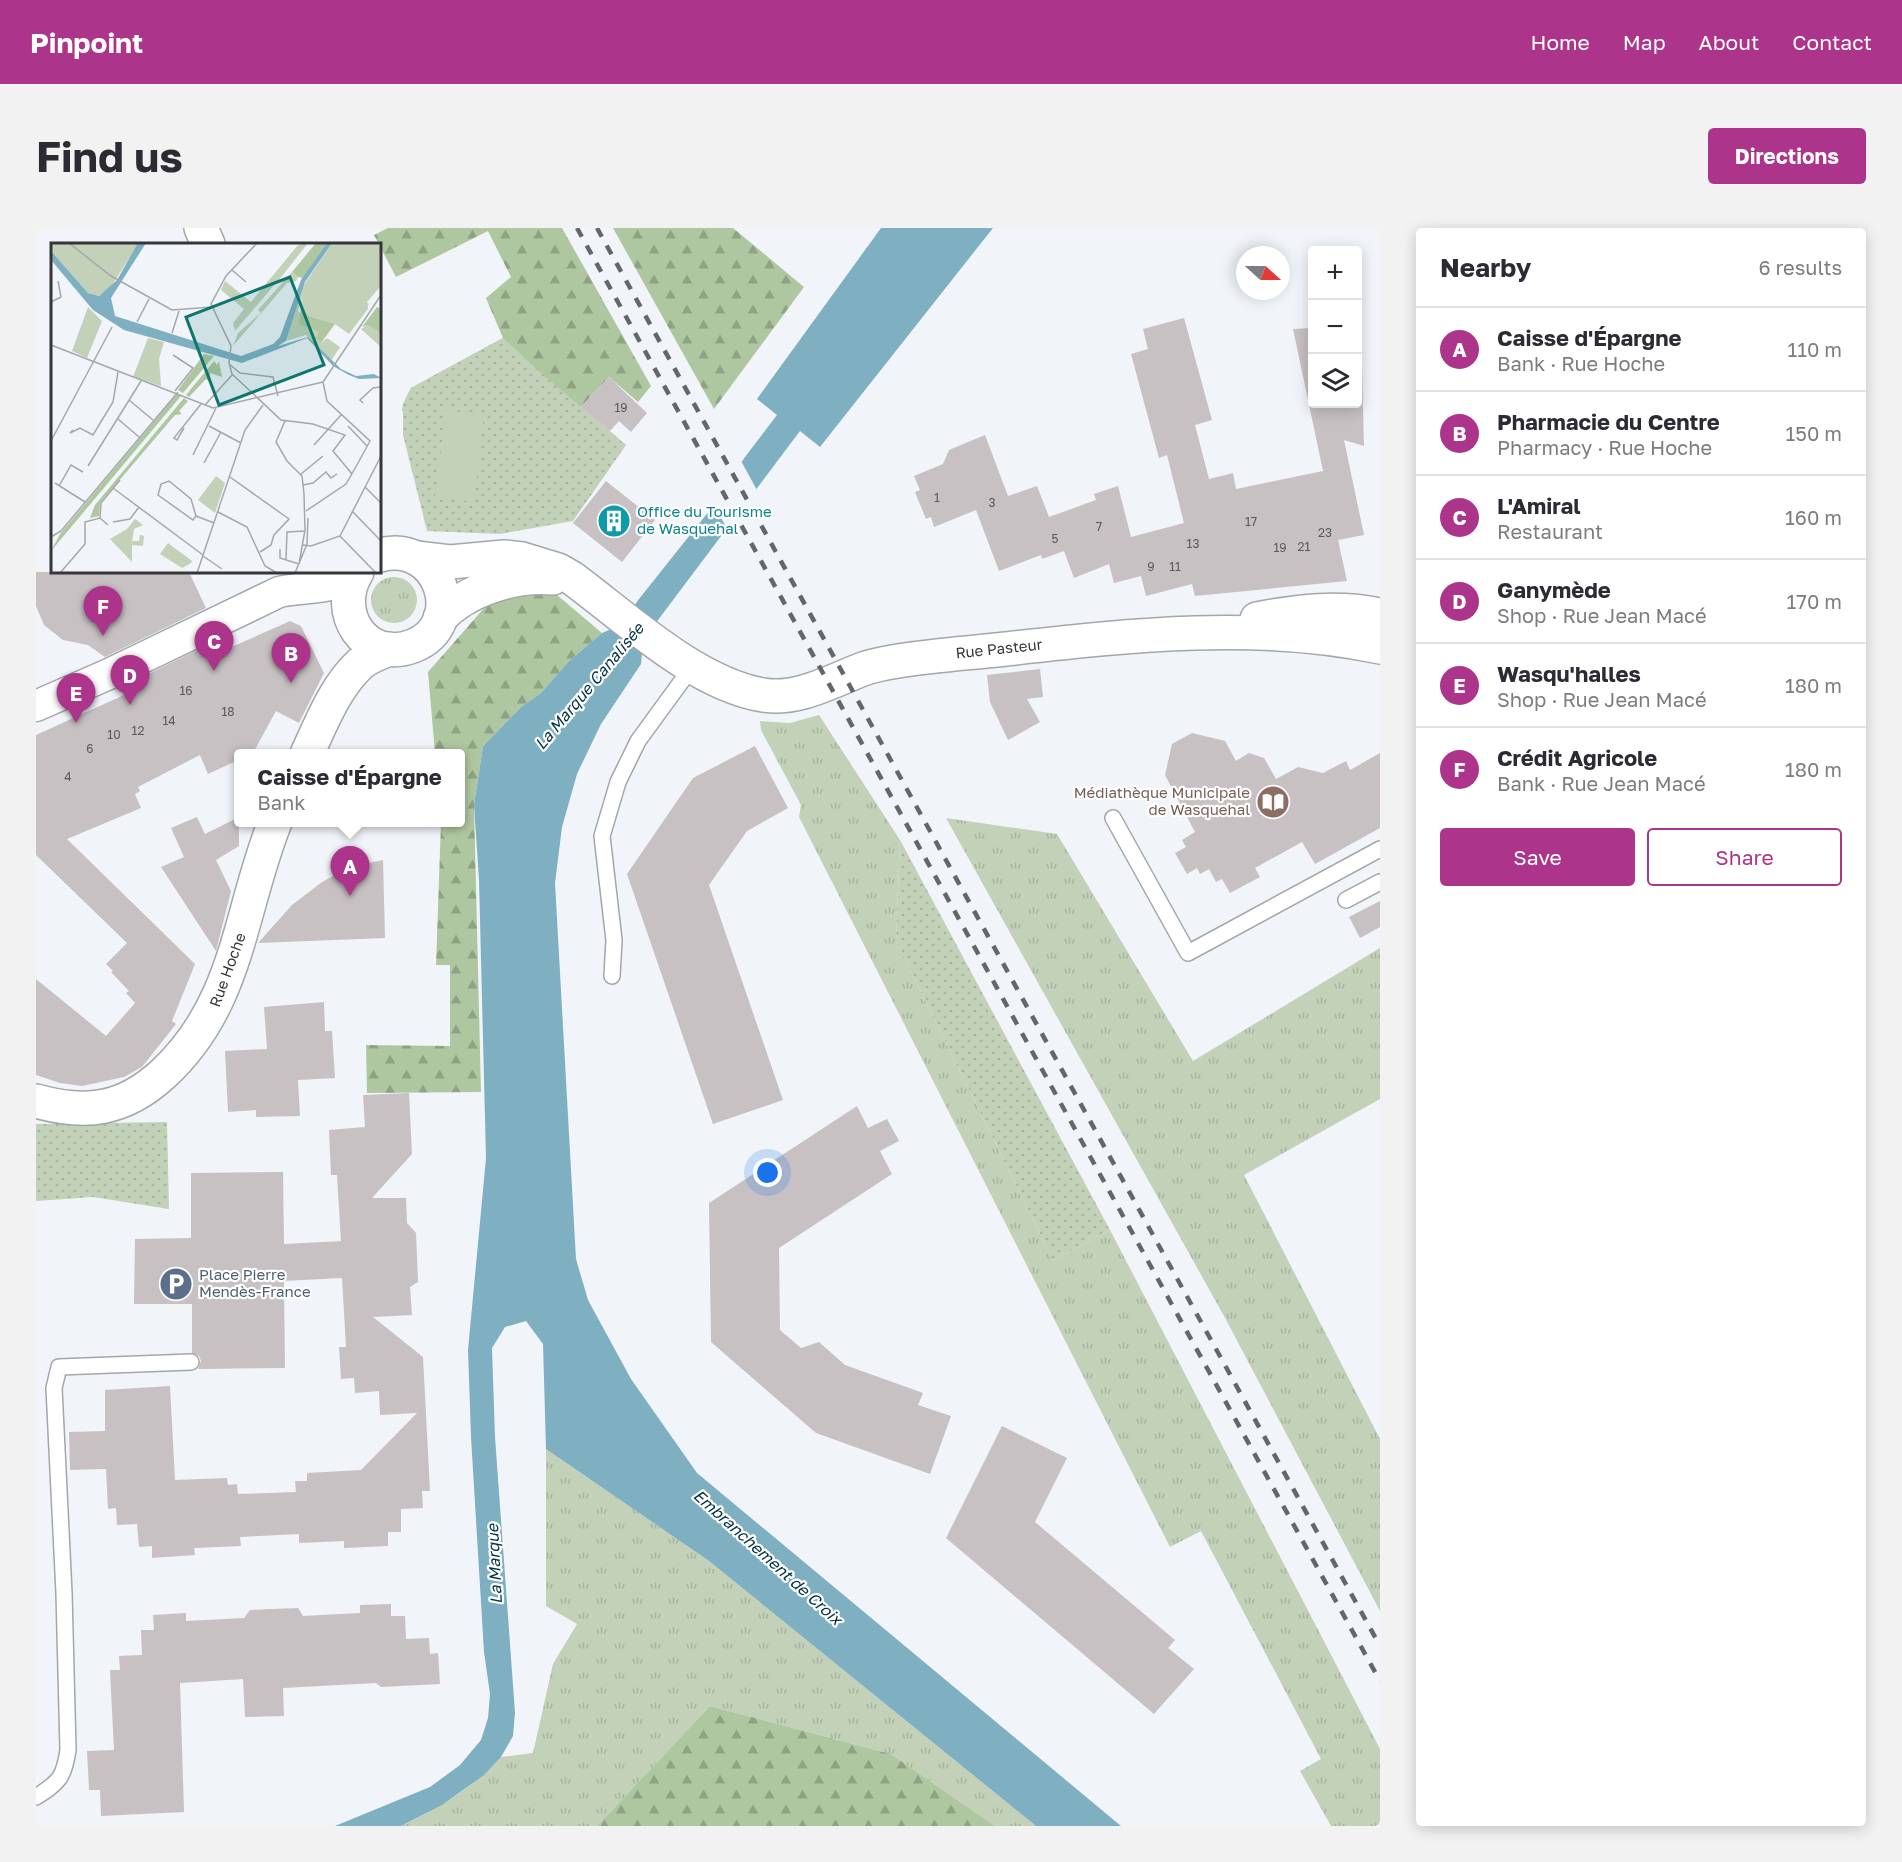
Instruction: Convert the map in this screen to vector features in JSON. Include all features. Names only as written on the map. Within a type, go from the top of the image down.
[{"type":"street","points":[[201,228],[208,243]]},
{"type":"street","points":[[381,555],[401,553],[416,558],[450,562],[504,557],[522,559],[558,570],[597,596]]},
{"type":"street","points":[[416,558],[429,567],[438,580],[443,595],[440,618]]},
{"type":"street","points":[[36,706],[109,674],[279,592],[331,586],[349,579],[356,573]]},
{"type":"street","points":[[357,573],[348,591],[348,607],[352,622],[367,640],[389,649]]},
{"type":"street","points":[[308,749],[340,690],[354,671],[375,654],[389,649],[405,648],[420,642],[432,632],[446,611],[468,597],[495,585],[537,576],[569,581],[597,596]]},
{"type":"street","name":"Rue Pasteur","points":[[597,596],[680,659],[739,688],[766,696],[789,696],[865,668],[900,661],[1058,643],[1190,632],[1286,633],[1332,638],[1380,647]]},
{"type":"street","name":"Rue Pasteur","points":[[1190,632],[1307,611],[1336,609],[1380,615]]},
{"type":"street","name":"Rue Hoche","points":[[36,1101],[54,1106],[107,1107],[137,1095],[158,1079],[188,1049],[204,1027],[226,982],[273,827]]},
{"type":"lane","points":[[612,976],[614,940],[602,836],[618,782],[680,659]]},
{"type":"lane","points":[[1113,818],[1188,953],[1380,849]]},
{"type":"lane","points":[[1346,900],[1380,882]]},
{"type":"lane","points":[[36,1797],[57,1783],[66,1767],[68,1750],[64,1593],[54,1388],[59,1367],[191,1362]]},
{"type":"green space","points":[[388,228],[562,228],[651,386],[638,402],[609,377],[581,407],[626,445],[402,411],[411,388],[503,338],[486,298],[511,277],[488,231],[396,277],[381,248],[381,243],[378,243],[374,235]]},
{"type":"green space","points":[[613,228],[733,228],[804,287],[714,409]]},
{"type":"green space","points":[[503,338],[626,445],[573,521],[500,534],[427,531],[403,435],[403,404],[411,388]]},
{"type":"green space","points":[[446,410],[484,415],[474,502],[435,497]]},
{"type":"green space","points":[[394,577],[410,584],[417,600],[410,616],[394,623],[378,616],[371,600],[378,584]]},
{"type":"green space","points":[[535,587],[557,595],[602,633],[568,662],[541,693],[521,707],[483,746],[474,805],[481,1092],[367,1093],[366,1045],[450,1046],[450,965],[436,965],[441,827],[465,827],[465,749],[435,749],[428,672],[492,599]]},
{"type":"green space","points":[[819,715],[900,840],[896,941],[1053,1260],[1110,1230],[1380,1749],[1380,1826],[1331,1826],[1300,1771],[1321,1759],[1201,1531],[1170,1547],[799,817],[801,805],[761,730],[760,721],[790,723]]},
{"type":"green space","points":[[946,818],[1057,834],[1193,1061],[1380,948],[1380,1099],[1244,1175],[1380,1439],[1380,1611],[1224,1316]]},
{"type":"green space","points":[[900,840],[1110,1230],[1053,1260],[896,941]]},
{"type":"green space","points":[[167,1122],[169,1209],[93,1197],[36,1201],[36,1124]]},
{"type":"green space","points":[[546,1449],[709,1561],[1036,1826],[995,1826],[891,1754],[710,1706],[597,1826],[401,1826],[454,1796],[501,1757],[533,1753],[553,1664],[577,1624],[546,1606]]},
{"type":"green space","points":[[710,1706],[891,1754],[995,1826],[597,1826]]},
{"type":"water","points":[[881,228],[993,228],[820,447],[800,431],[646,636],[643,641],[641,664],[601,724],[577,774],[562,827],[555,883],[576,1259],[588,1300],[631,1379],[697,1473],[1121,1826],[1036,1826],[709,1561],[546,1449],[543,1344],[526,1321],[505,1327],[492,1348],[495,1437],[515,1713],[513,1736],[501,1757],[484,1775],[442,1805],[401,1826],[335,1826],[430,1787],[460,1765],[481,1740],[488,1718],[490,1694],[484,1652],[468,1350],[486,1158],[479,880],[474,805],[483,746],[521,707],[541,693],[568,662],[602,633],[621,625],[713,506],[745,457],[777,415],[757,399]]},
{"type":"pier","points":[[740,459],[758,492],[729,532],[712,502]]},
{"type":"building","points":[[1184,318],[1212,420],[1195,425],[1209,479],[1233,473],[1236,489],[1323,471],[1310,408],[1362,408],[1362,367],[1364,446],[1344,440],[1364,535],[1338,540],[1347,581],[1195,596],[1192,584],[1146,596],[1141,576],[1114,583],[1109,564],[1074,578],[1064,551],[1042,559],[1041,555],[999,571],[976,510],[934,527],[931,517],[926,519],[915,492],[920,490],[914,476],[943,464],[949,450],[985,435],[1008,496],[1037,486],[1049,517],[1096,500],[1094,494],[1118,486],[1131,537],[1184,523],[1167,455],[1159,458],[1131,354],[1148,349],[1143,329]]},
{"type":"building","points":[[1308,328],[1308,400],[1293,329]]},
{"type":"building","points":[[609,377],[647,413],[631,432],[619,421],[610,431],[581,407]]},
{"type":"building","name":"Office du Tourisme de Wasquehal","points":[[606,481],[655,520],[622,562],[573,523]]},
{"type":"building","points":[[36,572],[189,573],[206,608],[105,657],[88,645],[63,640],[44,625],[36,606]]},
{"type":"building","points":[[290,621],[301,626],[324,673],[299,723],[276,711],[255,749],[234,749],[234,762],[208,774],[200,755],[138,787],[140,791],[135,794],[141,808],[67,839],[195,964],[172,1021],[176,1024],[142,1067],[124,1077],[82,1086],[60,1083],[36,1075],[36,979],[106,1036],[135,1003],[126,993],[129,991],[106,964],[127,943],[36,855],[36,735],[146,685],[138,679],[220,639],[225,650]]},
{"type":"building","points":[[1040,669],[1043,697],[1027,699],[1040,722],[1008,740],[990,702],[987,675]]},
{"type":"building","points":[[1192,733],[1225,741],[1236,761],[1249,753],[1264,758],[1276,779],[1298,767],[1323,773],[1346,761],[1350,770],[1380,753],[1380,828],[1315,864],[1302,842],[1255,868],[1260,877],[1230,893],[1222,879],[1216,882],[1209,869],[1200,874],[1197,868],[1187,874],[1175,853],[1186,847],[1182,840],[1195,832],[1165,775],[1172,744]]},
{"type":"building","points":[[755,746],[788,808],[747,831],[709,885],[783,1100],[713,1124],[627,874],[693,778]]},
{"type":"building","points":[[197,817],[205,834],[234,820],[234,827],[239,827],[239,846],[216,860],[231,891],[216,951],[161,867],[184,857],[171,828]]},
{"type":"building","points":[[383,860],[385,938],[258,943],[292,905],[322,882],[344,870]]},
{"type":"building","points":[[1380,901],[1380,927],[1360,938],[1349,917]]},
{"type":"building","points":[[324,1002],[325,1031],[332,1031],[335,1078],[298,1080],[300,1116],[256,1117],[256,1110],[228,1112],[225,1051],[267,1049],[264,1007]]},
{"type":"building","points":[[409,1093],[412,1154],[372,1198],[406,1198],[407,1223],[416,1233],[418,1282],[410,1287],[412,1315],[373,1317],[423,1357],[430,1491],[422,1491],[423,1508],[401,1509],[401,1532],[388,1532],[388,1546],[344,1548],[344,1541],[299,1543],[299,1534],[240,1537],[241,1546],[194,1548],[195,1555],[152,1558],[152,1546],[139,1547],[137,1524],[117,1525],[116,1508],[108,1509],[106,1469],[70,1470],[69,1432],[105,1431],[105,1390],[170,1386],[175,1480],[227,1478],[228,1485],[237,1484],[238,1494],[296,1492],[295,1481],[307,1481],[307,1473],[361,1470],[417,1413],[380,1415],[379,1391],[355,1393],[354,1378],[341,1379],[339,1347],[346,1347],[342,1278],[284,1281],[285,1368],[198,1369],[201,1361],[199,1356],[192,1353],[192,1304],[134,1304],[135,1239],[191,1238],[191,1173],[283,1172],[284,1244],[341,1241],[337,1175],[331,1175],[329,1130],[365,1127],[363,1095]]},
{"type":"building","points":[[857,1106],[868,1128],[887,1119],[899,1141],[880,1151],[892,1174],[779,1248],[780,1330],[801,1348],[819,1342],[845,1365],[923,1393],[918,1405],[951,1416],[930,1474],[816,1433],[711,1342],[709,1203]]},
{"type":"building","points":[[1002,1426],[1067,1458],[1035,1522],[1175,1640],[1168,1648],[1194,1669],[1154,1714],[946,1538]]},
{"type":"building","points":[[391,1604],[391,1616],[405,1616],[406,1639],[429,1638],[430,1654],[438,1653],[440,1684],[381,1687],[376,1683],[283,1688],[284,1716],[245,1717],[243,1679],[180,1683],[184,1812],[101,1816],[100,1790],[89,1790],[87,1751],[114,1750],[110,1670],[120,1670],[119,1656],[142,1655],[141,1630],[154,1630],[153,1615],[186,1613],[186,1621],[244,1618],[250,1610],[298,1608],[303,1616],[360,1613],[360,1605]]},
{"type":"railway","points":[[577,228],[1380,1681]]},
{"type":"railway","points":[[597,228],[1380,1646]]},
{"type":"place","name":"Office du Tourisme de Wasquehal","points":[[614,521]]},
{"type":"place","name":"Crédit Agricole","points":[[103,636]]},
{"type":"place","name":"L'Amiral","points":[[214,671]]},
{"type":"place","name":"Pharmacie du Centre","points":[[291,683]]},
{"type":"place","name":"Ganymède","points":[[130,705]]},
{"type":"place","name":"Wasqu'halles","points":[[76,723]]},
{"type":"place","name":"Médiathèque Municipale de Wasquehal","points":[[1273,802]]},
{"type":"place","name":"Caisse d'Épargne","points":[[350,896]]},
{"type":"place","name":"Place Pierre Mendès-France","points":[[176,1284]]},
{"type":"water label","name":"La Marque Canalisée","points":[[589,686]]},
{"type":"water label","name":"Embranchement de Croix","points":[[768,1557]]},
{"type":"water label","name":"La Marque","points":[[494,1564]]}]
